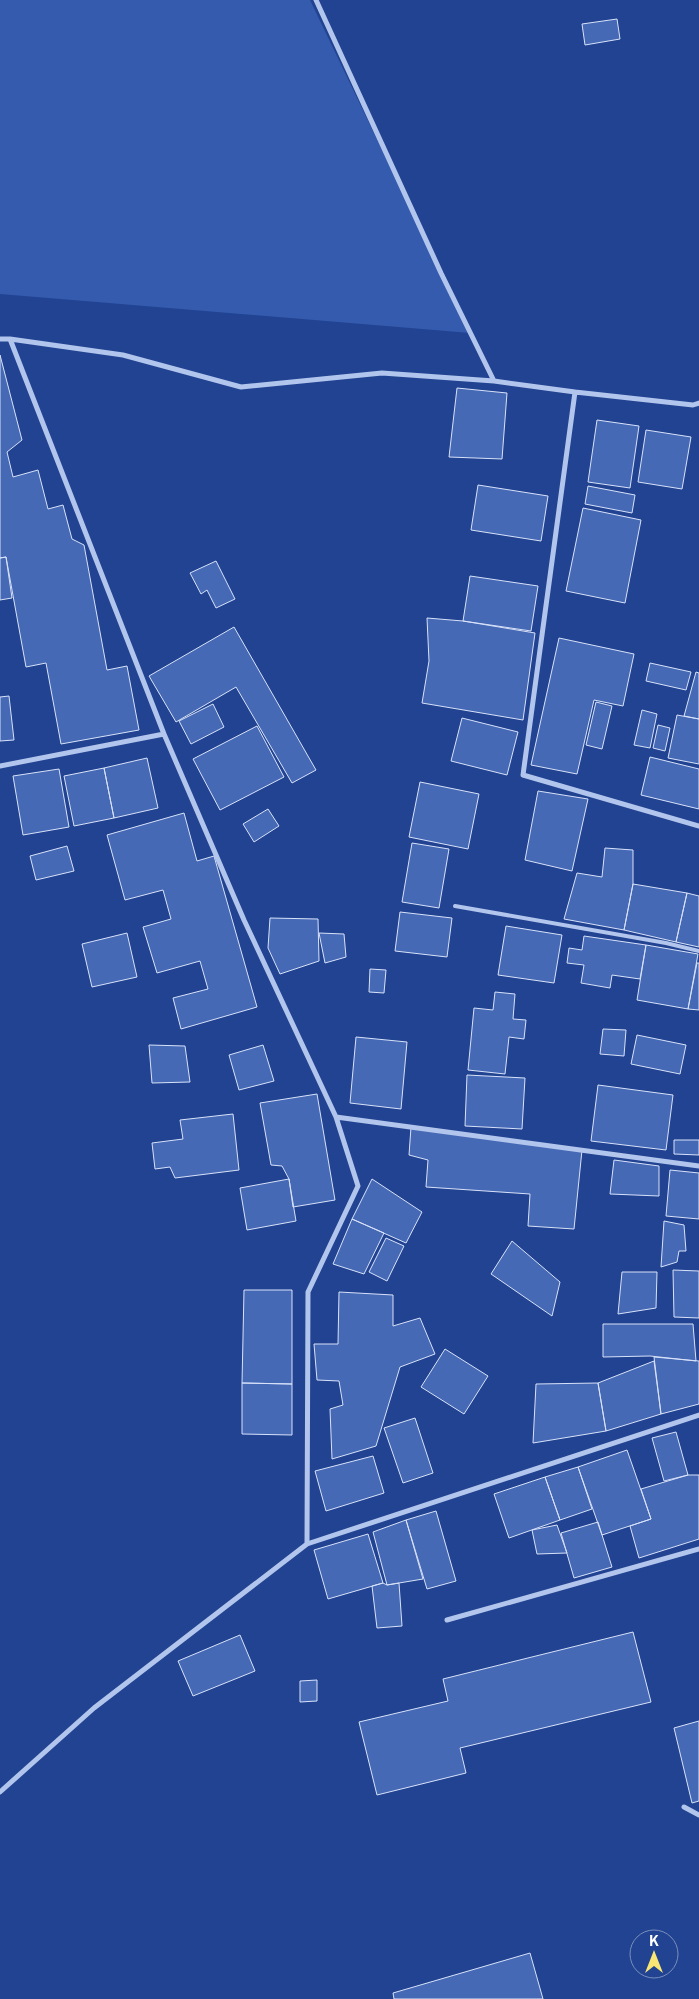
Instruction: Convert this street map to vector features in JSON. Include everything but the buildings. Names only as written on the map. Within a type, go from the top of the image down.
[{"type":"street","points":[[316,0],[441,273],[494,381]]},
{"type":"street","points":[[0,339],[122,355],[241,387],[382,373],[494,381],[693,405],[699,403]]},
{"type":"street","points":[[10,339],[164,734],[244,920],[336,1117],[358,1186],[308,1292],[307,1544]]},
{"type":"street","points":[[575,392],[523,775],[699,826]]},
{"type":"street","points":[[0,766],[164,734]]},
{"type":"street","points":[[336,1117],[699,1166]]},
{"type":"street","points":[[0,1792],[94,1708],[307,1544],[699,1415]]},
{"type":"street","points":[[447,1620],[699,1549]]},
{"type":"street","points":[[684,1807],[699,1815]]},
{"type":"lane","points":[[455,906],[699,951]]},
{"type":"shaded area","points":[[0,0],[310,0],[470,333],[0,294]]}]
